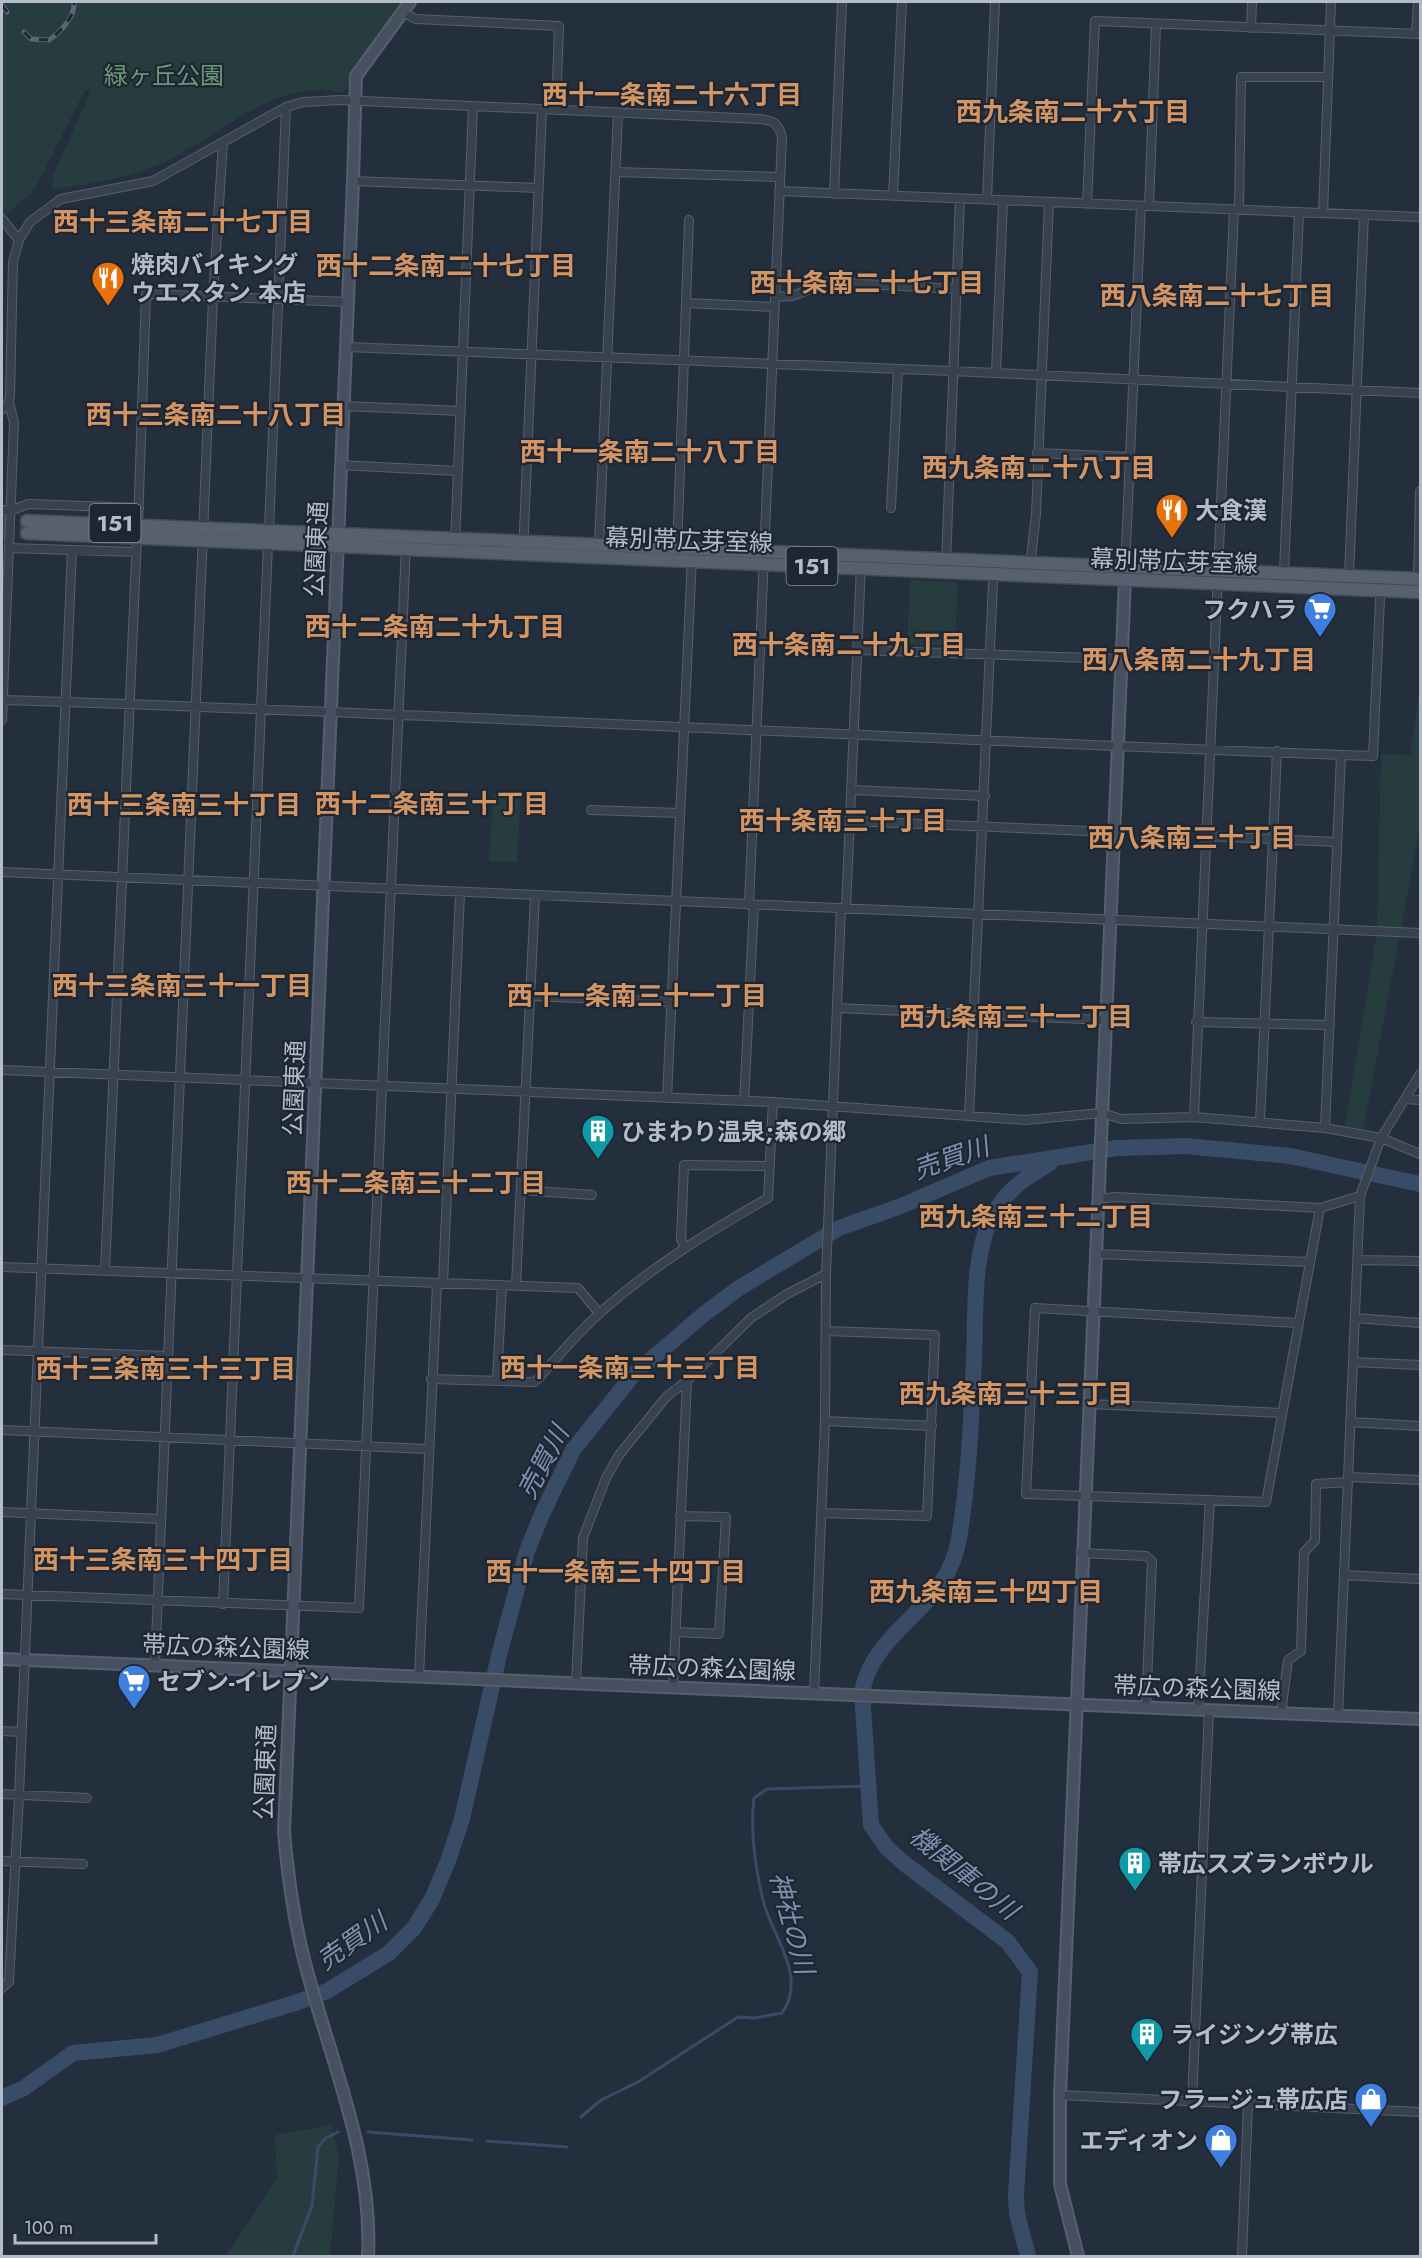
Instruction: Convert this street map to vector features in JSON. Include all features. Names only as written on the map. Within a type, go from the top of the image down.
[{"type":"main road","name":"幕別帯広芽室線","points":[[1419,579],[764,551],[692,555],[676,560],[454,552],[137,537],[27,527],[138,524],[204,526],[677,547],[692,555],[763,564],[1420,592]]},
{"type":"street","name":"公園東通","points":[[368,2256],[366,2202],[360,2160],[293,1914],[284,1832],[356,76],[410,2]]},
{"type":"street","points":[[834,194],[842,2]]},
{"type":"street","points":[[893,196],[902,2]]},
{"type":"street","points":[[987,200],[995,2]]},
{"type":"street","points":[[1251,28],[1252,2]]},
{"type":"street","points":[[1323,213],[1331,2]]},
{"type":"street","points":[[1087,204],[1095,21],[1418,34],[1418,2]]},
{"type":"street","points":[[402,12],[416,20],[559,26],[556,110]]},
{"type":"street","points":[[1078,2256],[1060,2184],[1060,2096],[1129,456],[1156,25]]},
{"type":"street","points":[[1194,1117],[1196,1022],[1225,384],[1237,210],[1241,77],[1328,77]]},
{"type":"street","points":[[2,720],[9,548],[6,511],[14,423],[9,402],[13,262],[19,240],[30,222],[61,200],[153,181],[286,106],[322,100],[760,119],[775,122],[782,137],[756,731],[744,1101]]},
{"type":"street","points":[[269,529],[286,106]]},
{"type":"street","points":[[454,552],[473,107]]},
{"type":"street","points":[[523,554],[542,110]]},
{"type":"street","points":[[599,544],[618,113]]},
{"type":"street","points":[[155,1665],[213,297],[223,142]]},
{"type":"street","points":[[615,172],[780,177]]},
{"type":"street","points":[[353,181],[538,188]]},
{"type":"street","points":[[779,191],[1420,217]]},
{"type":"street","points":[[946,572],[960,199]]},
{"type":"street","points":[[996,373],[1003,201]]},
{"type":"street","points":[[1029,575],[1036,514],[1049,202]]},
{"type":"street","points":[[1284,572],[1299,212]]},
{"type":"street","points":[[1349,576],[1364,215]]},
{"type":"street","points":[[2,219],[19,240]]},
{"type":"street","points":[[676,560],[689,220]]},
{"type":"street","points":[[775,297],[792,296],[828,282],[956,289]]},
{"type":"street","points":[[138,524],[146,294],[348,302]]},
{"type":"street","points":[[686,303],[774,307]]},
{"type":"street","points":[[345,347],[532,353],[1420,393]]},
{"type":"street","points":[[891,508],[898,369]]},
{"type":"street","points":[[2,410],[9,402]]},
{"type":"street","points":[[344,406],[461,411]]},
{"type":"street","points":[[1037,453],[1129,456]]},
{"type":"street","points":[[340,465],[458,471]]},
{"type":"street","points":[[1419,579],[1420,491]]},
{"type":"street","points":[[6,511],[28,504],[139,508]]},
{"type":"street","points":[[2,1594],[157,1602],[359,1608],[400,714],[406,536]]},
{"type":"street","points":[[105,1270],[137,537]]},
{"type":"street","points":[[223,1604],[268,544]]},
{"type":"street","points":[[9,548],[136,552]]},
{"type":"street","points":[[2,1988],[9,1983],[19,1795],[72,550]]},
{"type":"street","points":[[667,1098],[692,555]]},
{"type":"street","points":[[814,1693],[825,1421],[826,1271],[832,1106],[855,735],[862,555]]},
{"type":"street","points":[[969,1116],[994,560]]},
{"type":"street","points":[[2,700],[330,711],[1373,756],[1380,577]]},
{"type":"street","points":[[859,650],[1121,659]]},
{"type":"street","points":[[1260,1122],[1277,751]]},
{"type":"street","points":[[1325,1128],[1341,755]]},
{"type":"street","points":[[852,790],[985,796]]},
{"type":"street","points":[[591,810],[679,813]]},
{"type":"street","points":[[850,821],[1113,832]]},
{"type":"street","points":[[1205,836],[1337,842]]},
{"type":"street","points":[[2,872],[1420,933]]},
{"type":"street","points":[[419,1676],[427,1449],[452,1088],[460,893]]},
{"type":"street","points":[[516,1285],[535,896]]},
{"type":"street","points":[[530,996],[671,1002]]},
{"type":"street","points":[[837,1008],[1105,1020]]},
{"type":"street","points":[[1196,1022],[1330,1025]]},
{"type":"street","points":[[2,1070],[773,1102],[1025,1120],[1101,1113],[1122,1119],[1194,1117],[1325,1128],[1420,1154]]},
{"type":"street","points":[[1338,1715],[1361,1194],[1380,1142],[1420,1074]]},
{"type":"street","points":[[1405,1099],[1420,1100]]},
{"type":"street","points":[[431,1379],[535,1382],[599,1313],[685,1248],[768,1198],[773,1102]]},
{"type":"street","points":[[685,1248],[681,1239],[684,1165],[770,1166]]},
{"type":"street","points":[[521,1190],[592,1195]]},
{"type":"street","points":[[1098,1199],[1115,1197],[1195,1200],[1320,1208],[1361,1194]]},
{"type":"street","points":[[1298,1323],[1035,1308],[1026,1494],[1266,1502],[1320,1208]]},
{"type":"street","points":[[1096,1254],[1310,1262]]},
{"type":"street","points":[[1357,1260],[1420,1261]]},
{"type":"street","points":[[2,1267],[579,1288],[599,1313]]},
{"type":"street","points":[[576,1683],[583,1538],[606,1478],[619,1455],[667,1396],[687,1381],[751,1318],[826,1271]]},
{"type":"street","points":[[497,1380],[502,1285]]},
{"type":"street","points":[[1355,1318],[1420,1323]]},
{"type":"street","points":[[822,1513],[927,1516],[935,1335],[826,1331]]},
{"type":"street","points":[[2,1350],[167,1356]]},
{"type":"street","points":[[1353,1362],[1420,1365]]},
{"type":"street","points":[[673,1687],[687,1381]]},
{"type":"street","points":[[1089,1404],[1281,1413]]},
{"type":"street","points":[[825,1421],[932,1426]]},
{"type":"street","points":[[1350,1422],[1420,1426]]},
{"type":"street","points":[[2,1430],[427,1449]]},
{"type":"street","points":[[1281,1713],[1288,1660],[1301,1651],[1304,1552],[1315,1541],[1316,1484],[1348,1479],[1420,1479]]},
{"type":"street","points":[[1192,2102],[1210,1500]]},
{"type":"street","points":[[2,1512],[161,1519]]},
{"type":"street","points":[[676,1632],[719,1634],[726,1518],[680,1516]]},
{"type":"street","points":[[1082,1553],[1146,1556],[1152,1561],[1146,1708]]},
{"type":"street","points":[[1344,1575],[1420,1579]]},
{"type":"street","name":"帯広の森公園線","points":[[2,1659],[1420,1719]]},
{"type":"street","points":[[2,1731],[21,1732]]},
{"type":"street","points":[[2,1794],[87,1798]]},
{"type":"street","points":[[2,1861],[83,1864]]},
{"type":"street","points":[[2,1926],[12,1927]]},
{"type":"street","points":[[1060,2096],[1420,2112]]},
{"type":"street","points":[[1242,2256],[1248,2104]]},
{"type":"green space","name":"緑ヶ丘公園","points":[[2,2],[405,2],[343,93],[317,90],[292,93],[246,113],[178,155],[143,171],[52,190],[53,175],[91,91],[85,90],[35,189],[4,217],[2,223]]},
{"type":"green space","points":[[910,580],[958,582],[955,646],[907,644]]},
{"type":"green space","points":[[1420,689],[1420,827],[1362,1136],[1344,1132],[1377,931],[1381,754],[1410,755]]},
{"type":"green space","points":[[493,794],[521,796],[517,862],[489,861]]},
{"type":"green space","points":[[331,2125],[339,2156],[330,2256],[226,2256],[277,2179],[275,2135]]},
{"type":"waterway","name":"売買川","points":[[2,2098],[24,2088],[73,2053],[157,2045],[327,1991],[389,1953],[414,1928],[432,1899],[462,1819],[499,1655],[527,1551],[573,1450],[633,1375],[704,1314],[739,1288],[839,1228],[901,1206],[989,1168],[1117,1148],[1186,1146],[1290,1156],[1420,1184]]},
{"type":"waterway","name":"機関庫の川","points":[[1028,2256],[1017,2214],[1016,2195],[1030,1972],[1008,1942],[905,1864],[887,1848],[871,1825],[862,1692],[869,1670],[881,1651],[927,1601],[941,1583],[952,1563],[959,1538],[967,1472],[971,1428],[976,1283],[982,1244],[988,1226],[1001,1202],[1013,1189],[1050,1163]]},
{"type":"waterway","name":"神社の川","points":[[581,2117],[601,2100],[638,2082],[738,2017],[754,2018],[782,2013],[789,1999],[790,1971],[786,1956],[767,1914],[760,1887],[753,1836],[754,1798],[767,1789],[867,1786]]},
{"type":"waterway","name":"神社の川","points":[[293,2256],[312,2206],[318,2147],[326,2138],[338,2132]]},
{"type":"waterway","name":"神社の川","points":[[368,2132],[472,2140]]},
{"type":"waterway","name":"神社の川","points":[[487,2141],[567,2147]]},
{"type":"tunnel","points":[[2,520],[27,521]]},
{"type":"tunnel","points":[[2,532],[27,533]]},
{"type":"railway","points":[[24,32],[31,39],[49,40],[70,18],[74,2]]},
{"type":"railway","points":[[2,5],[7,12]]},
{"type":"place","name":"焼肉バイキング ウエスタン 本店","points":[[108,307]]},
{"type":"place","name":"大食漢","points":[[1172,539]]},
{"type":"place","name":"フクハラ","points":[[1320,638]]},
{"type":"place","name":"ひまわり温泉;森の郷","points":[[598,1160]]},
{"type":"place","name":"セブン-イレブン","points":[[134,1710]]},
{"type":"place","name":"帯広スズランボウル","points":[[1135,1892]]},
{"type":"place","name":"ライジング帯広","points":[[1147,2063]]},
{"type":"place","name":"フラージュ帯広店","points":[[1371,2128]]},
{"type":"place","name":"エディオン","points":[[1221,2169]]},
{"type":"district","name":"西十一条南二十六丁目","points":[[672,95]]},
{"type":"district","name":"西九条南二十六丁目","points":[[1073,112]]},
{"type":"district","name":"西十三条南二十七丁目","points":[[183,222]]},
{"type":"district","name":"西十二条南二十七丁目","points":[[446,266]]},
{"type":"district","name":"西十条南二十七丁目","points":[[867,283]]},
{"type":"district","name":"西八条南二十七丁目","points":[[1217,296]]},
{"type":"district","name":"西十三条南二十八丁目","points":[[216,415]]},
{"type":"district","name":"西十一条南二十八丁目","points":[[650,452]]},
{"type":"district","name":"西九条南二十八丁目","points":[[1039,468]]},
{"type":"district","name":"西十二条南二十九丁目","points":[[435,627]]},
{"type":"district","name":"西十条南二十九丁目","points":[[849,645]]},
{"type":"district","name":"西八条南二十九丁目","points":[[1199,660]]},
{"type":"district","name":"西十二条南三十丁目","points":[[432,804]]},
{"type":"district","name":"西十三条南三十丁目","points":[[184,805]]},
{"type":"district","name":"西十条南三十丁目","points":[[843,821]]},
{"type":"district","name":"西八条南三十丁目","points":[[1192,838]]},
{"type":"district","name":"西十三条南三十一丁目","points":[[182,986]]},
{"type":"district","name":"西十一条南三十一丁目","points":[[637,996]]},
{"type":"district","name":"西九条南三十一丁目","points":[[1016,1017]]},
{"type":"district","name":"西十二条南三十二丁目","points":[[416,1183]]},
{"type":"district","name":"西九条南三十二丁目","points":[[1036,1217]]},
{"type":"district","name":"西十一条南三十三丁目","points":[[630,1368]]},
{"type":"district","name":"西十三条南三十三丁目","points":[[166,1369]]},
{"type":"district","name":"西九条南三十三丁目","points":[[1016,1394]]},
{"type":"district","name":"西十三条南三十四丁目","points":[[163,1560]]},
{"type":"district","name":"西十一条南三十四丁目","points":[[616,1572]]},
{"type":"district","name":"西九条南三十四丁目","points":[[986,1592]]}]
